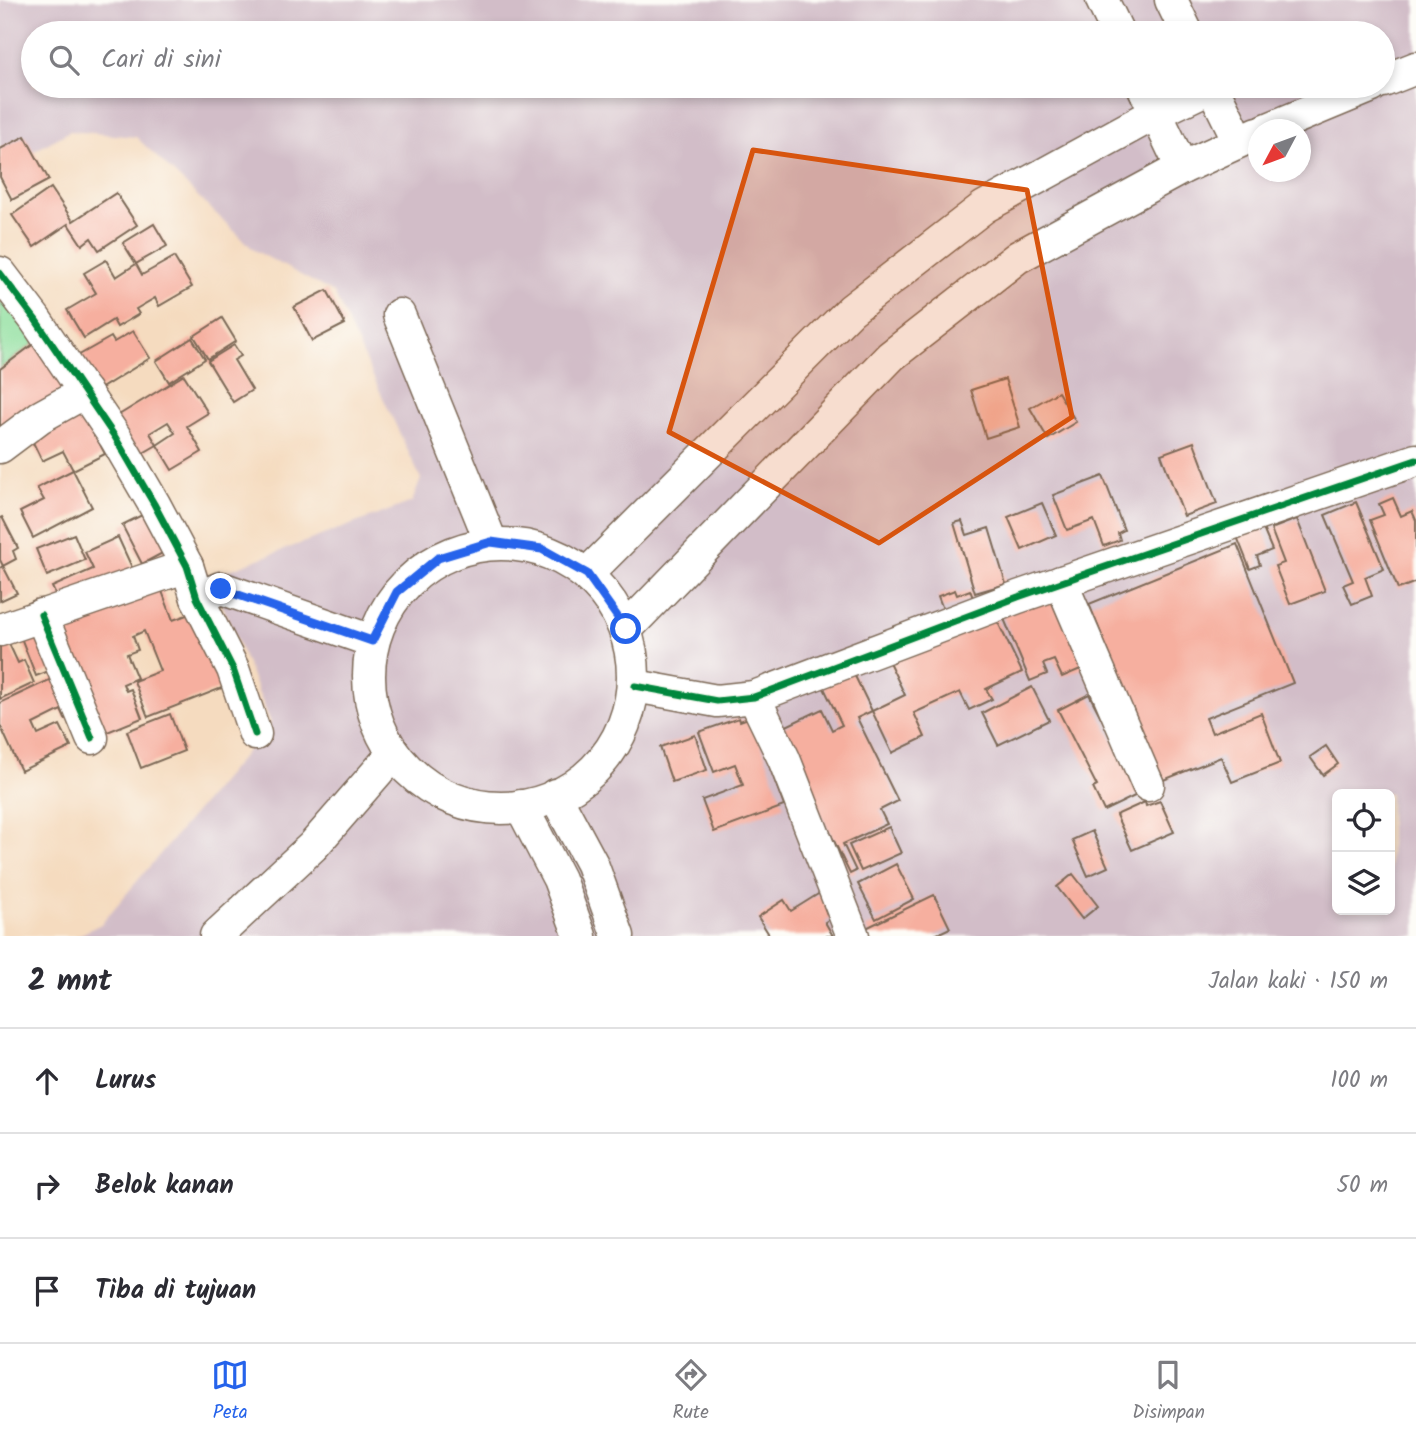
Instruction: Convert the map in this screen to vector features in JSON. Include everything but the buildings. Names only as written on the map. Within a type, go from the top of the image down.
[{"type":"street","points":[[1102,0],[1112,21]]},
{"type":"street","points":[[1171,0],[1181,21]]},
{"type":"street","points":[[1395,76],[1416,68]]},
{"type":"street","points":[[1222,98],[1248,127]]},
{"type":"street","points":[[1291,119],[1342,98]]},
{"type":"street","points":[[587,574],[851,310],[984,207],[1150,99],[1182,167]]},
{"type":"street","points":[[626,629],[891,356],[1018,257],[1182,167],[1248,137]]},
{"type":"street","points":[[4,286],[35,319],[115,437],[187,566],[197,598],[233,669],[255,734]]},
{"type":"street","points":[[399,315],[491,542]]},
{"type":"street","points":[[0,447],[40,417],[85,392]]},
{"type":"street","points":[[635,686],[717,701],[754,697],[1061,582],[1416,460]]},
{"type":"street","points":[[491,542],[542,549],[587,574],[626,629],[635,686],[620,738],[586,780],[555,796],[521,806],[484,808],[433,790],[393,754],[370,700],[372,641],[397,592],[438,558],[491,542]]},
{"type":"street","points":[[0,630],[187,566]]},
{"type":"street","points":[[1061,582],[1148,785]]},
{"type":"street","points":[[197,598],[221,589],[372,641]]},
{"type":"street","points":[[41,615],[92,738]]},
{"type":"street","points":[[754,697],[784,759],[853,936]]},
{"type":"street","points":[[216,936],[313,846],[393,754]]},
{"type":"street","points":[[555,796],[592,864],[618,936]]},
{"type":"street","points":[[521,806],[559,879],[580,936]]},
{"type":"highlighted area","points":[[753,150],[1027,190],[1072,417],[879,543],[669,432]]},
{"type":"shaded area","points":[[0,0],[1416,0],[1416,936],[77,936],[101,924],[271,723],[211,577],[412,502],[421,479],[334,293],[254,250],[136,137],[70,131],[0,170]]},
{"type":"green space","points":[[9,298],[39,340],[0,369],[0,305]]},
{"type":"cycle path","points":[[0,273],[35,319],[115,437],[154,504],[187,566],[197,598],[233,669],[255,734]]},
{"type":"cycle path","points":[[635,686],[717,701],[754,697],[1018,597],[1416,460]]},
{"type":"cycle path","points":[[41,615],[92,738]]},
{"type":"route","points":[[221,589],[372,641],[397,592],[438,558],[491,542],[542,549],[587,574],[626,629]]}]
